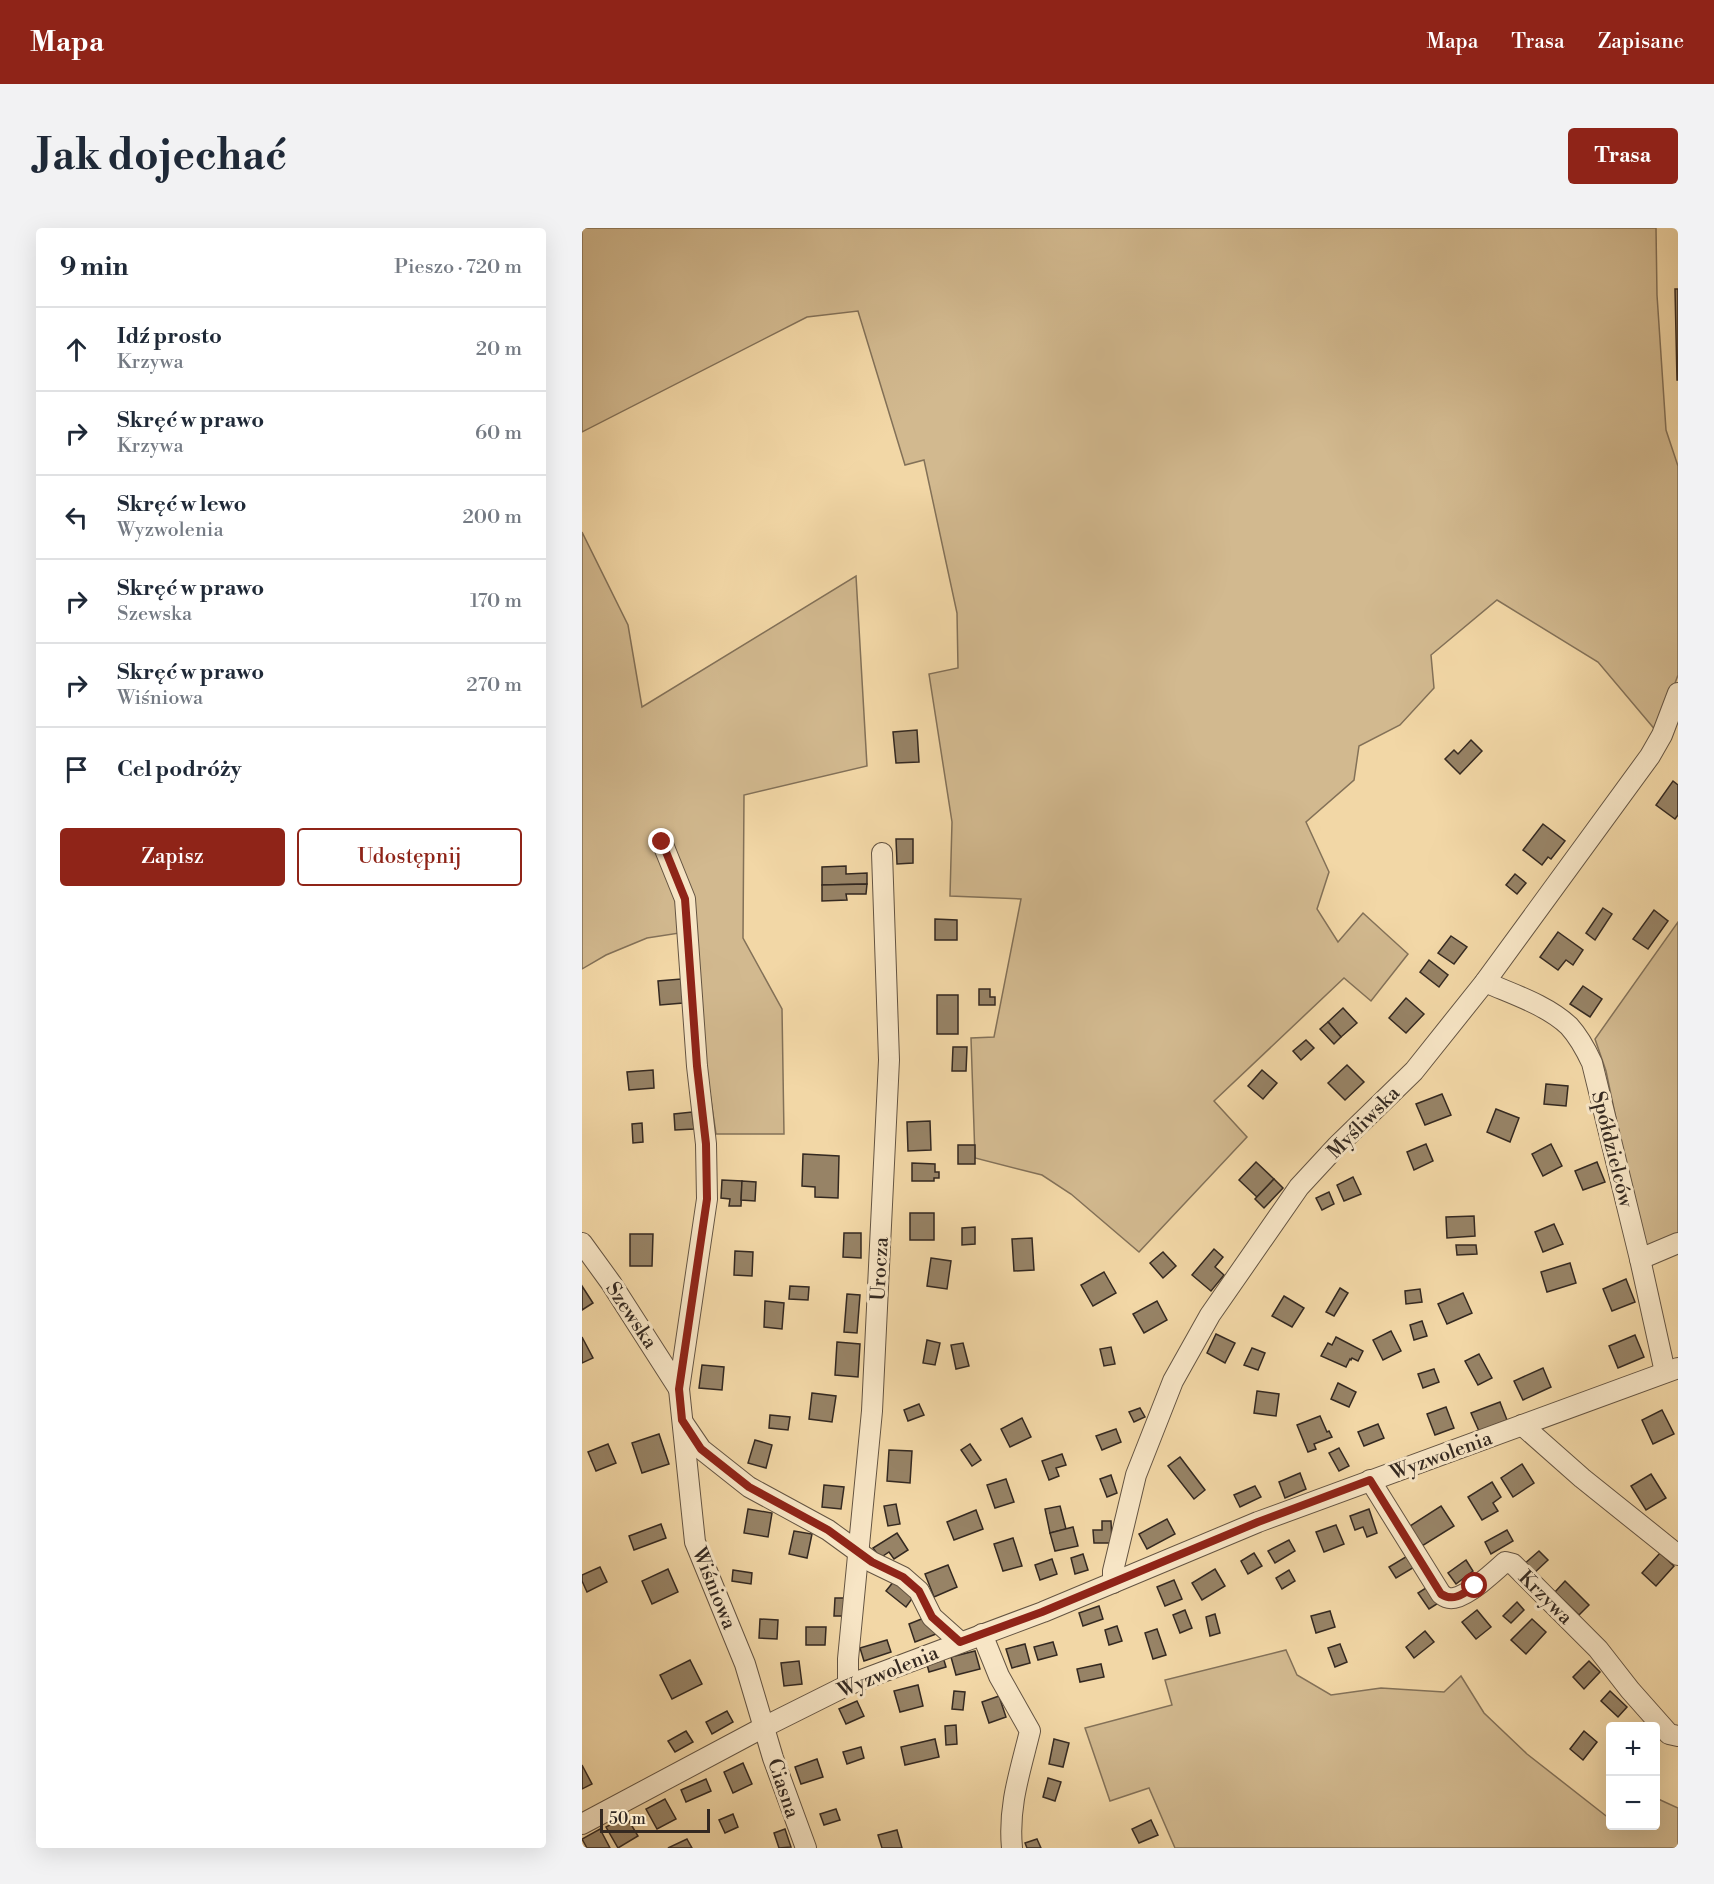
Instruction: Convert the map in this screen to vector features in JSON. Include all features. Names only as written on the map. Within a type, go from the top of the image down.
[{"type":"street","name":"Myśliwska","points":[[1113,1583],[1113,1571],[1136,1475],[1173,1380],[1210,1315],[1299,1186],[1414,1071],[1485,982],[1650,756],[1670,716],[1678,693]]},
{"type":"street","name":"Wiśniowa","points":[[662,842],[685,899],[697,1066],[706,1144],[707,1199],[679,1389],[695,1542],[745,1664],[764,1727]]},
{"type":"street","name":"Urocza","points":[[848,1685],[848,1659],[873,1411],[889,1060],[882,853]]},
{"type":"street","name":"Spółdzielców","points":[[1485,982],[1554,1014],[1569,1026],[1582,1042],[1592,1062],[1640,1259],[1671,1370]]},
{"type":"street","name":"Szewska","points":[[582,1243],[611,1283],[679,1389]]},
{"type":"street","points":[[1640,1259],[1678,1243]]},
{"type":"street","name":"Wyzwolenia","points":[[582,1824],[848,1685],[1113,1583],[1258,1522],[1671,1370]]},
{"type":"street","points":[[682,1420],[701,1449],[749,1487],[828,1530],[872,1562],[903,1577],[919,1591],[932,1617],[960,1642]]},
{"type":"street","points":[[1522,1425],[1582,1478],[1678,1555]]},
{"type":"street","name":"Krzywa","points":[[1370,1480],[1441,1594],[1450,1598],[1457,1597],[1505,1562],[1513,1564],[1598,1649],[1669,1734],[1678,1736]]},
{"type":"street","points":[[982,1634],[999,1676],[1030,1731],[1012,1798],[1010,1829],[1012,1848]]},
{"type":"street","name":"Ciasna","points":[[764,1727],[806,1848]]},
{"type":"shaded area","points":[[582,228],[1656,228],[1657,295],[1666,430],[1678,466],[1678,675],[1657,732],[1598,662],[1497,600],[1431,655],[1434,688],[1400,725],[1359,746],[1354,780],[1306,822],[1329,872],[1317,909],[1338,942],[1363,913],[1408,954],[1371,1001],[1344,978],[1214,1101],[1247,1137],[1139,1252],[1071,1194],[1042,1175],[975,1158],[971,1038],[994,1037],[1021,899],[950,896],[952,822],[929,674],[958,668],[957,613],[924,460],[905,465],[858,311],[807,317],[582,432]]},
{"type":"shaded area","points":[[582,532],[628,625],[642,707],[856,576],[867,766],[744,795],[743,938],[782,1009],[784,1134],[716,1134],[705,1060],[692,931],[647,938],[606,955],[582,969]]},
{"type":"shaded area","points":[[1678,922],[1678,1237],[1643,1248],[1606,1071],[1595,1039]]},
{"type":"shaded area","points":[[1286,1650],[1297,1675],[1331,1695],[1381,1688],[1444,1692],[1461,1676],[1484,1713],[1527,1754],[1606,1816],[1606,1830],[1660,1830],[1660,1800],[1678,1808],[1678,1848],[1175,1848],[1149,1788],[1110,1801],[1085,1728],[1172,1705],[1165,1680]]},
{"type":"building","points":[[1675,289],[1678,289],[1678,380],[1677,380]]},
{"type":"building","points":[[917,730],[919,762],[896,763],[893,732]]},
{"type":"building","points":[[1471,740],[1482,751],[1460,774],[1445,759],[1454,750],[1458,754]]},
{"type":"building","points":[[1673,781],[1678,785],[1678,815],[1675,819],[1656,805]]},
{"type":"building","points":[[1543,824],[1565,841],[1551,859],[1548,857],[1542,865],[1523,850]]},
{"type":"building","points":[[896,839],[913,839],[913,863],[897,864]]},
{"type":"building","points":[[846,866],[846,874],[867,873],[867,884],[822,885],[822,867]]},
{"type":"building","points":[[1515,874],[1526,883],[1517,894],[1506,885]]},
{"type":"building","points":[[867,884],[866,894],[846,894],[847,900],[822,901],[822,885]]},
{"type":"building","points":[[1603,908],[1612,914],[1595,940],[1586,933]]},
{"type":"building","points":[[1654,910],[1668,921],[1648,949],[1633,939]]},
{"type":"building","points":[[935,919],[957,920],[957,940],[935,940]]},
{"type":"building","points":[[1558,932],[1583,950],[1573,965],[1566,960],[1558,970],[1540,957]]},
{"type":"building","points":[[1451,936],[1467,947],[1454,964],[1438,953]]},
{"type":"building","points":[[1429,960],[1448,975],[1439,987],[1420,972]]},
{"type":"building","points":[[681,979],[683,1003],[660,1005],[658,981]]},
{"type":"building","points":[[1583,986],[1602,999],[1590,1017],[1570,1004]]},
{"type":"building","points":[[979,989],[990,989],[990,997],[995,997],[995,1005],[979,1005]]},
{"type":"building","points":[[937,995],[958,995],[958,1034],[937,1034]]},
{"type":"building","points":[[1406,998],[1424,1014],[1406,1033],[1389,1018]]},
{"type":"building","points":[[1343,1008],[1357,1023],[1341,1037],[1328,1022]]},
{"type":"building","points":[[1328,1022],[1341,1037],[1334,1044],[1320,1029]]},
{"type":"building","points":[[1306,1040],[1314,1048],[1301,1060],[1293,1051]]},
{"type":"building","points":[[953,1047],[967,1047],[966,1071],[952,1071]]},
{"type":"building","points":[[1347,1065],[1364,1082],[1345,1100],[1328,1083]]},
{"type":"building","points":[[653,1070],[654,1088],[629,1090],[627,1072]]},
{"type":"building","points":[[1262,1070],[1277,1083],[1263,1099],[1248,1086]]},
{"type":"building","points":[[1546,1084],[1568,1086],[1566,1106],[1544,1104]]},
{"type":"building","points":[[1442,1094],[1451,1115],[1425,1125],[1416,1104]]},
{"type":"building","points":[[1496,1109],[1519,1118],[1510,1142],[1487,1132]]},
{"type":"building","points":[[692,1112],[694,1129],[675,1130],[674,1114]]},
{"type":"building","points":[[930,1121],[931,1150],[908,1151],[907,1122]]},
{"type":"building","points":[[642,1123],[643,1142],[633,1143],[632,1124]]},
{"type":"building","points":[[1426,1144],[1433,1161],[1414,1170],[1407,1152]]},
{"type":"building","points":[[1551,1144],[1562,1166],[1543,1176],[1532,1154]]},
{"type":"building","points":[[958,1145],[975,1145],[975,1164],[958,1164]]},
{"type":"building","points":[[803,1154],[839,1156],[838,1198],[815,1197],[815,1187],[802,1186]]},
{"type":"building","points":[[1256,1162],[1274,1179],[1257,1197],[1239,1180]]},
{"type":"building","points":[[1597,1162],[1605,1182],[1583,1190],[1575,1171]]},
{"type":"building","points":[[912,1163],[935,1164],[935,1172],[939,1172],[939,1178],[934,1178],[934,1181],[912,1181]]},
{"type":"building","points":[[1353,1177],[1361,1194],[1344,1201],[1337,1185]]},
{"type":"building","points":[[1274,1179],[1283,1188],[1264,1208],[1255,1199]]},
{"type":"building","points":[[722,1180],[742,1181],[741,1206],[729,1206],[730,1199],[721,1198]]},
{"type":"building","points":[[742,1181],[756,1182],[755,1201],[741,1200]]},
{"type":"building","points":[[1329,1192],[1334,1204],[1322,1210],[1316,1198]]},
{"type":"building","points":[[910,1213],[934,1213],[934,1240],[910,1240]]},
{"type":"building","points":[[1474,1216],[1475,1236],[1447,1238],[1446,1217]]},
{"type":"building","points":[[1554,1224],[1563,1244],[1543,1252],[1535,1232]]},
{"type":"building","points":[[975,1227],[975,1244],[962,1245],[962,1228]]},
{"type":"building","points":[[844,1233],[861,1233],[861,1258],[843,1257]]},
{"type":"building","points":[[630,1234],[653,1234],[652,1266],[630,1266]]},
{"type":"building","points":[[1032,1238],[1034,1270],[1014,1271],[1012,1239]]},
{"type":"building","points":[[1456,1245],[1476,1245],[1477,1254],[1457,1255]]},
{"type":"building","points":[[1214,1249],[1223,1257],[1215,1267],[1224,1275],[1211,1291],[1192,1275]]},
{"type":"building","points":[[735,1251],[753,1252],[752,1276],[734,1275]]},
{"type":"building","points":[[1163,1252],[1176,1266],[1163,1278],[1150,1263]]},
{"type":"building","points":[[931,1258],[951,1261],[947,1289],[927,1286]]},
{"type":"building","points":[[1570,1263],[1576,1283],[1547,1292],[1541,1272]]},
{"type":"building","points":[[1104,1272],[1116,1293],[1093,1306],[1081,1285]]},
{"type":"building","points":[[1626,1279],[1635,1302],[1612,1311],[1603,1289]]},
{"type":"building","points":[[582,1286],[593,1303],[582,1310]]},
{"type":"building","points":[[790,1286],[809,1287],[808,1300],[789,1299]]},
{"type":"building","points":[[1340,1288],[1348,1293],[1334,1316],[1326,1312]]},
{"type":"building","points":[[1420,1289],[1422,1302],[1406,1304],[1405,1291]]},
{"type":"building","points":[[1463,1293],[1472,1313],[1447,1324],[1438,1304]]},
{"type":"building","points":[[847,1294],[860,1295],[857,1333],[844,1332]]},
{"type":"building","points":[[1284,1296],[1304,1308],[1292,1327],[1272,1316]]},
{"type":"building","points":[[765,1301],[784,1303],[782,1329],[764,1327]]},
{"type":"building","points":[[1157,1301],[1167,1320],[1144,1333],[1133,1314]]},
{"type":"building","points":[[1422,1321],[1427,1336],[1414,1340],[1410,1325]]},
{"type":"building","points":[[1391,1331],[1401,1351],[1383,1360],[1373,1340]]},
{"type":"building","points":[[1216,1334],[1235,1343],[1225,1363],[1207,1353]]},
{"type":"building","points":[[1635,1335],[1644,1357],[1618,1368],[1609,1346]]},
{"type":"building","points":[[582,1337],[593,1358],[582,1363]]},
{"type":"building","points":[[1336,1337],[1363,1351],[1358,1361],[1350,1359],[1346,1367],[1321,1356],[1328,1343],[1332,1345]]},
{"type":"building","points":[[927,1340],[940,1343],[935,1365],[923,1363]]},
{"type":"building","points":[[837,1342],[860,1344],[858,1377],[835,1375]]},
{"type":"building","points":[[963,1343],[969,1366],[956,1369],[951,1345]]},
{"type":"building","points":[[1111,1347],[1115,1364],[1104,1366],[1100,1349]]},
{"type":"building","points":[[1252,1348],[1265,1353],[1258,1370],[1244,1365]]},
{"type":"building","points":[[1479,1354],[1492,1378],[1478,1385],[1465,1361]]},
{"type":"building","points":[[702,1365],[724,1367],[722,1390],[699,1388]]},
{"type":"building","points":[[1543,1368],[1551,1387],[1523,1400],[1514,1381]]},
{"type":"building","points":[[1434,1369],[1439,1382],[1423,1388],[1418,1374]]},
{"type":"building","points":[[1338,1383],[1356,1392],[1349,1407],[1331,1399]]},
{"type":"building","points":[[1257,1391],[1279,1394],[1276,1416],[1254,1413]]},
{"type":"building","points":[[812,1393],[836,1396],[832,1422],[809,1419]]},
{"type":"building","points":[[1500,1402],[1507,1420],[1479,1431],[1471,1413]]},
{"type":"building","points":[[919,1404],[924,1415],[908,1421],[904,1410]]},
{"type":"building","points":[[1446,1407],[1454,1428],[1435,1435],[1427,1414]]},
{"type":"building","points":[[1140,1408],[1145,1417],[1134,1422],[1129,1412]]},
{"type":"building","points":[[1662,1410],[1674,1434],[1653,1444],[1642,1420]]},
{"type":"building","points":[[770,1415],[790,1417],[788,1430],[769,1428]]},
{"type":"building","points":[[1320,1416],[1327,1432],[1329,1431],[1332,1437],[1314,1444],[1316,1449],[1308,1452],[1297,1425]]},
{"type":"building","points":[[1022,1418],[1031,1437],[1010,1447],[1001,1429]]},
{"type":"building","points":[[1378,1424],[1384,1438],[1364,1446],[1358,1432]]},
{"type":"building","points":[[1116,1429],[1121,1442],[1102,1450],[1096,1436]]},
{"type":"building","points":[[659,1434],[669,1464],[642,1473],[632,1443]]},
{"type":"building","points":[[755,1440],[772,1445],[766,1468],[748,1463]]},
{"type":"building","points":[[608,1444],[616,1463],[596,1471],[588,1452]]},
{"type":"building","points":[[970,1444],[981,1460],[972,1466],[961,1450]]},
{"type":"building","points":[[1339,1448],[1349,1466],[1339,1471],[1329,1453]]},
{"type":"building","points":[[889,1450],[912,1451],[910,1483],[887,1481]]},
{"type":"building","points":[[1062,1454],[1066,1465],[1056,1468],[1059,1476],[1049,1480],[1042,1461]]},
{"type":"building","points":[[1180,1457],[1205,1490],[1194,1499],[1168,1466]]},
{"type":"building","points":[[1522,1464],[1534,1483],[1513,1497],[1501,1478]]},
{"type":"building","points":[[1300,1473],[1306,1489],[1285,1498],[1279,1482]]},
{"type":"building","points":[[1651,1474],[1666,1498],[1646,1510],[1631,1486]]},
{"type":"building","points":[[1111,1475],[1117,1493],[1107,1497],[1100,1479]]},
{"type":"building","points":[[1006,1479],[1014,1502],[995,1508],[987,1485]]},
{"type":"building","points":[[1492,1482],[1501,1497],[1493,1503],[1498,1511],[1482,1520],[1468,1497]]},
{"type":"building","points":[[824,1485],[844,1487],[841,1509],[822,1507]]},
{"type":"building","points":[[1255,1486],[1261,1497],[1240,1507],[1234,1495]]},
{"type":"building","points":[[896,1504],[900,1524],[888,1526],[884,1506]]},
{"type":"building","points":[[1060,1506],[1066,1529],[1050,1533],[1045,1509]]},
{"type":"building","points":[[1441,1506],[1454,1526],[1422,1546],[1410,1526]]},
{"type":"building","points":[[748,1509],[772,1513],[768,1537],[744,1533]]},
{"type":"building","points":[[1369,1509],[1377,1533],[1367,1537],[1363,1527],[1355,1530],[1350,1516]]},
{"type":"building","points":[[976,1510],[983,1529],[954,1540],[947,1522]]},
{"type":"building","points":[[1167,1519],[1175,1534],[1147,1549],[1139,1534]]},
{"type":"building","points":[[1102,1521],[1111,1521],[1112,1543],[1094,1543],[1093,1530],[1102,1530]]},
{"type":"building","points":[[661,1524],[666,1538],[634,1550],[629,1536]]},
{"type":"building","points":[[1336,1525],[1344,1544],[1324,1552],[1316,1532]]},
{"type":"building","points":[[1073,1527],[1078,1546],[1055,1551],[1050,1533]]},
{"type":"building","points":[[1507,1530],[1513,1541],[1491,1554],[1485,1542]]},
{"type":"building","points":[[794,1531],[812,1534],[807,1558],[789,1554]]},
{"type":"building","points":[[897,1533],[908,1550],[894,1559],[889,1552],[880,1558],[873,1548]]},
{"type":"building","points":[[1013,1538],[1022,1566],[1003,1571],[994,1544]]},
{"type":"building","points":[[1289,1540],[1295,1551],[1275,1563],[1268,1551]]},
{"type":"building","points":[[1539,1551],[1548,1560],[1532,1575],[1523,1565]]},
{"type":"building","points":[[1254,1553],[1262,1566],[1248,1574],[1241,1561]]},
{"type":"building","points":[[1660,1553],[1674,1566],[1656,1586],[1642,1573]]},
{"type":"building","points":[[1083,1554],[1088,1570],[1075,1574],[1071,1558]]},
{"type":"building","points":[[1409,1555],[1416,1566],[1396,1578],[1389,1567]]},
{"type":"building","points":[[1052,1559],[1057,1574],[1040,1580],[1035,1565]]},
{"type":"building","points":[[1466,1560],[1473,1571],[1456,1584],[1448,1573]]},
{"type":"building","points":[[948,1565],[957,1587],[934,1597],[925,1574]]},
{"type":"building","points":[[600,1567],[607,1582],[587,1592],[582,1575]]},
{"type":"building","points":[[668,1569],[678,1592],[652,1604],[642,1581]]},
{"type":"building","points":[[1215,1569],[1225,1586],[1202,1600],[1192,1583]]},
{"type":"building","points":[[733,1570],[752,1573],[751,1584],[732,1581]]},
{"type":"building","points":[[1289,1570],[1295,1581],[1282,1589],[1276,1578]]},
{"type":"building","points":[[1174,1580],[1182,1599],[1165,1606],[1157,1587]]},
{"type":"building","points":[[894,1581],[914,1596],[906,1607],[886,1591]]},
{"type":"building","points":[[1565,1581],[1589,1605],[1579,1615],[1555,1592]]},
{"type":"building","points":[[1429,1586],[1440,1602],[1429,1609],[1418,1593]]},
{"type":"building","points":[[835,1598],[846,1598],[845,1616],[834,1616]]},
{"type":"building","points":[[1517,1602],[1524,1610],[1511,1623],[1503,1616]]},
{"type":"building","points":[[1099,1606],[1103,1619],[1083,1626],[1079,1613]]},
{"type":"building","points":[[1185,1610],[1192,1628],[1180,1633],[1173,1615]]},
{"type":"building","points":[[1477,1610],[1491,1627],[1476,1639],[1462,1622]]},
{"type":"building","points":[[1330,1611],[1335,1627],[1316,1633],[1311,1616]]},
{"type":"building","points":[[1215,1614],[1220,1633],[1210,1636],[1206,1617]]},
{"type":"building","points":[[929,1616],[936,1634],[915,1642],[909,1624]]},
{"type":"building","points":[[760,1619],[778,1620],[777,1639],[759,1638]]},
{"type":"building","points":[[1532,1619],[1546,1632],[1526,1654],[1511,1640]]},
{"type":"building","points":[[1117,1626],[1122,1641],[1109,1645],[1105,1630]]},
{"type":"building","points":[[806,1627],[826,1627],[825,1645],[806,1645]]},
{"type":"building","points":[[1157,1629],[1166,1655],[1153,1659],[1145,1633]]},
{"type":"building","points":[[1425,1631],[1434,1642],[1414,1658],[1406,1647]]},
{"type":"building","points":[[887,1640],[891,1652],[864,1661],[860,1648]]},
{"type":"building","points":[[1053,1642],[1057,1655],[1038,1660],[1034,1647]]},
{"type":"building","points":[[1025,1644],[1030,1663],[1012,1668],[1006,1649]]},
{"type":"building","points":[[1340,1644],[1347,1662],[1335,1667],[1328,1648]]},
{"type":"building","points":[[975,1651],[980,1669],[956,1675],[951,1657]]},
{"type":"building","points":[[943,1657],[946,1667],[929,1672],[926,1661]]},
{"type":"building","points":[[690,1660],[702,1684],[672,1699],[660,1675]]},
{"type":"building","points":[[799,1661],[802,1684],[784,1686],[781,1663]]},
{"type":"building","points":[[1589,1661],[1600,1672],[1584,1689],[1573,1677]]},
{"type":"building","points":[[1101,1664],[1104,1677],[1080,1682],[1077,1669]]},
{"type":"building","points":[[918,1685],[923,1706],[900,1712],[894,1691]]},
{"type":"building","points":[[954,1691],[965,1692],[963,1710],[952,1709]]},
{"type":"building","points":[[1610,1691],[1627,1707],[1618,1717],[1601,1701]]},
{"type":"building","points":[[999,1696],[1006,1717],[989,1723],[982,1702]]},
{"type":"building","points":[[857,1701],[864,1716],[846,1724],[839,1709]]},
{"type":"building","points":[[727,1711],[733,1722],[712,1734],[706,1722]]},
{"type":"building","points":[[956,1725],[957,1744],[946,1745],[945,1726]]},
{"type":"building","points":[[686,1731],[693,1742],[675,1752],[668,1741]]},
{"type":"building","points":[[1584,1731],[1597,1742],[1583,1760],[1570,1749]]},
{"type":"building","points":[[935,1739],[939,1757],[905,1765],[901,1747]]},
{"type":"building","points":[[1054,1739],[1069,1743],[1063,1767],[1049,1764]]},
{"type":"building","points":[[861,1747],[864,1758],[847,1764],[843,1752]]},
{"type":"building","points":[[817,1759],[823,1777],[801,1784],[795,1767]]},
{"type":"building","points":[[743,1763],[752,1784],[733,1793],[724,1772]]},
{"type":"building","points":[[582,1765],[592,1784],[582,1789]]},
{"type":"building","points":[[1048,1778],[1061,1782],[1055,1801],[1043,1797]]},
{"type":"building","points":[[706,1779],[711,1791],[686,1802],[681,1790]]},
{"type":"building","points":[[665,1799],[676,1819],[657,1829],[646,1809]]},
{"type":"building","points":[[836,1809],[840,1820],[824,1825],[820,1814]]},
{"type":"building","points":[[733,1814],[738,1827],[725,1833],[719,1820]]},
{"type":"building","points":[[626,1816],[638,1836],[618,1848],[606,1827]]},
{"type":"building","points":[[1151,1820],[1158,1835],[1139,1843],[1132,1829]]},
{"type":"building","points":[[600,1829],[610,1848],[587,1848],[582,1839]]},
{"type":"building","points":[[785,1829],[791,1847],[779,1848],[774,1833]]},
{"type":"building","points":[[897,1830],[902,1848],[882,1848],[878,1835]]},
{"type":"building","points":[[687,1839],[692,1848],[668,1848]]},
{"type":"building","points":[[1037,1839],[1041,1848],[1027,1848],[1025,1843]]},
{"type":"route","points":[[662,842],[685,899],[697,1066],[706,1144],[707,1199],[679,1389],[682,1420],[701,1449],[749,1487],[828,1530],[872,1562],[903,1577],[919,1591],[932,1617],[960,1642],[1042,1612],[1258,1522],[1370,1480],[1441,1594],[1450,1598],[1457,1597],[1475,1586]]}]
